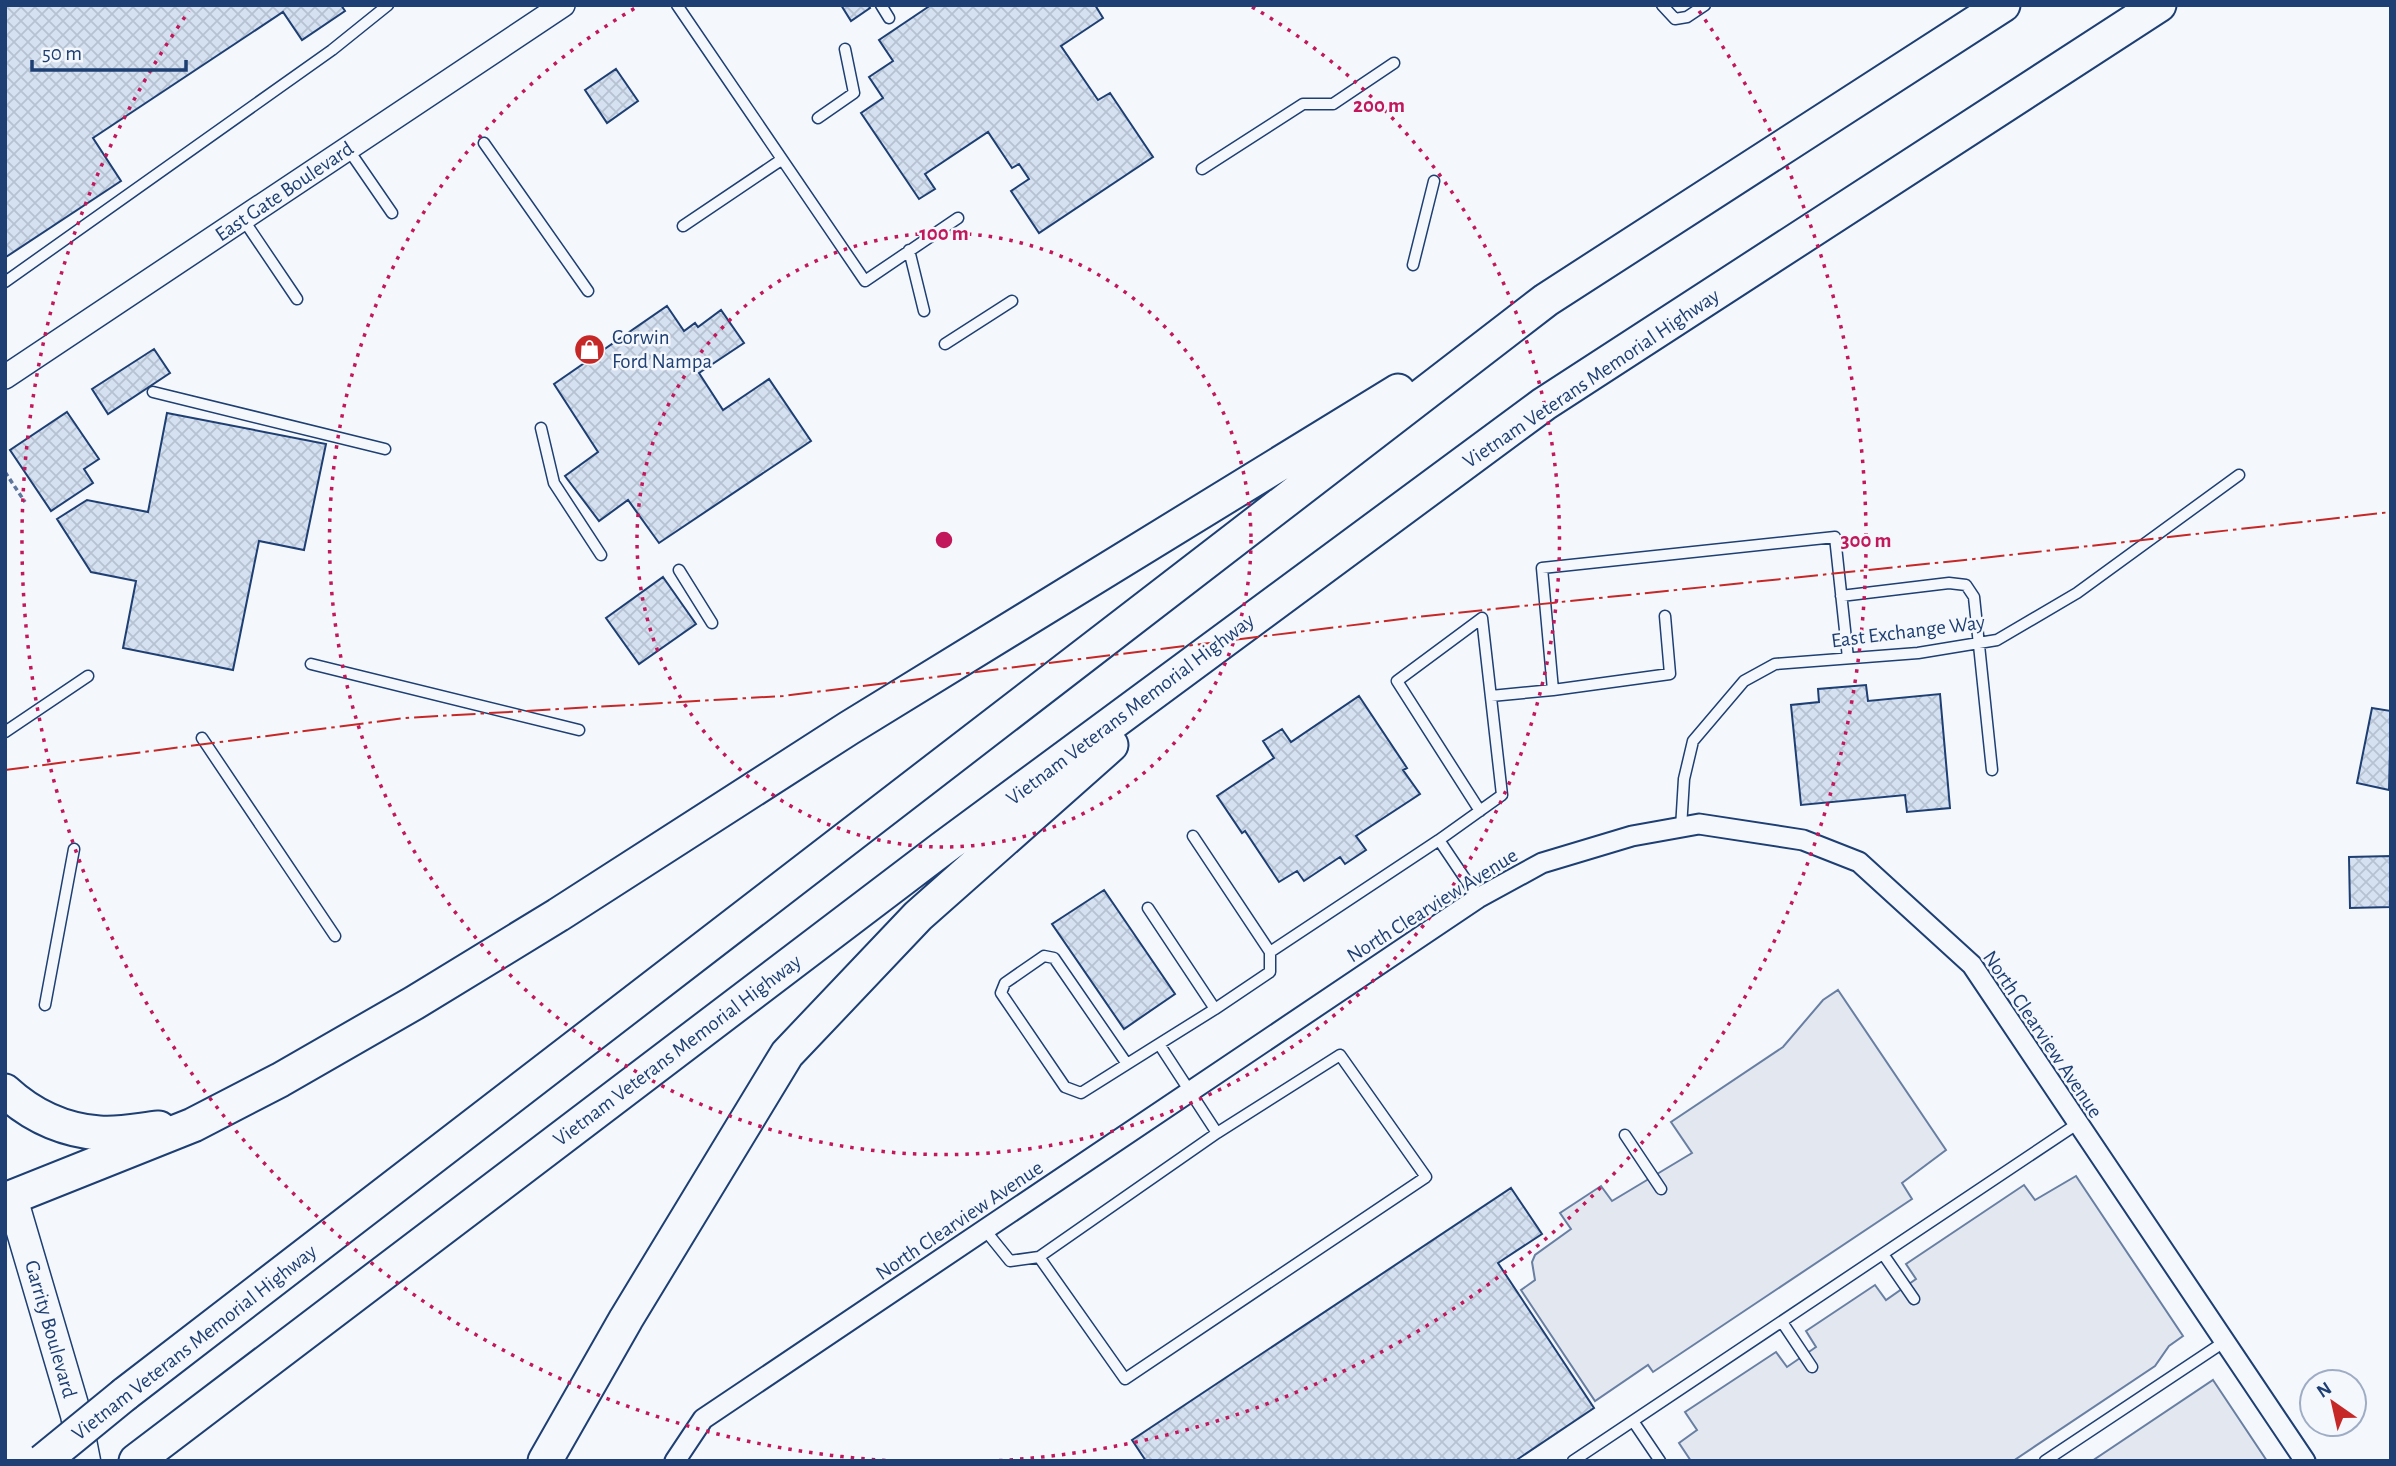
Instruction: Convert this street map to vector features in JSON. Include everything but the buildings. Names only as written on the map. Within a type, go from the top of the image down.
[{"type":"highway","name":"Vietnam Veterans Memorial Highway","points":[[43,1461],[125,1394],[1546,300],[2003,5]]},
{"type":"highway","name":"Vietnam Veterans Memorial Highway","points":[[136,1461],[943,848],[1544,404],[2159,5]]},
{"type":"highway","points":[[9,1199],[193,1125],[280,1080],[558,915],[849,728],[1546,300]]},
{"type":"highway","points":[[545,1461],[626,1319],[787,1054],[918,916],[1088,768],[1208,651]]},
{"type":"highway","points":[[5,1091],[36,1115],[56,1124],[99,1133],[193,1125]]},
{"type":"main road","name":"Garrity Boulevard","points":[[9,1199],[76,1415],[85,1461]]},
{"type":"street","name":"East Gate Boulevard","points":[[5,377],[563,5]]},
{"type":"street","name":"North Clearview Avenue","points":[[674,1461],[704,1419],[1478,898],[1542,863],[1632,836],[1699,824],[1803,839],[1859,862],[1972,965],[2305,1461]]},
{"type":"lane","points":[[5,282],[332,50],[388,5]]},
{"type":"lane","points":[[677,5],[865,281],[958,218]]},
{"type":"lane","points":[[881,5],[889,18]]},
{"type":"lane","points":[[1662,5],[1675,19],[1687,18],[1705,5]]},
{"type":"lane","points":[[818,118],[854,93],[845,48]]},
{"type":"lane","points":[[1202,169],[1303,104],[1333,104],[1394,63]]},
{"type":"lane","points":[[484,143],[587,291]]},
{"type":"lane","points":[[348,149],[392,213]]},
{"type":"lane","points":[[683,226],[781,160]]},
{"type":"lane","points":[[1413,265],[1434,181]]},
{"type":"lane","points":[[243,219],[297,299]]},
{"type":"lane","points":[[909,250],[924,312]]},
{"type":"lane","points":[[945,344],[1012,301]]},
{"type":"lane","points":[[153,392],[385,449]]},
{"type":"lane","points":[[541,428],[555,484],[601,555]]},
{"type":"lane","name":"East Exchange Way","points":[[1681,828],[1684,779],[1693,741],[1744,681],[1775,664],[1917,653],[1997,640],[2077,593],[2239,475]]},
{"type":"lane","points":[[1553,690],[1542,569],[1835,537],[1848,658]]},
{"type":"lane","points":[[679,570],[712,623]]},
{"type":"lane","points":[[1841,596],[1949,583],[1966,585],[1974,597],[1992,770]]},
{"type":"lane","points":[[1491,696],[1670,674],[1665,616]]},
{"type":"lane","points":[[1270,951],[1439,840],[1480,811],[1502,795],[1482,618],[1397,681],[1480,811]]},
{"type":"lane","points":[[311,664],[579,730]]},
{"type":"lane","points":[[5,732],[88,676]]},
{"type":"lane","points":[[202,738],[335,936]]},
{"type":"lane","points":[[1127,1064],[1054,958],[1045,956],[1004,983],[1001,993],[1065,1087],[1081,1093],[1215,1009],[1270,972],[1270,951],[1193,836]]},
{"type":"lane","points":[[1439,840],[1478,898]]},
{"type":"lane","points":[[45,1005],[74,849]]},
{"type":"lane","points":[[1148,908],[1215,1009]]},
{"type":"lane","points":[[1159,1044],[1217,1133]]},
{"type":"lane","points":[[985,1230],[1010,1261],[1039,1257],[1217,1133],[1340,1055],[1426,1177],[1125,1379],[1039,1257]]},
{"type":"lane","points":[[1573,1461],[2077,1125]]},
{"type":"lane","points":[[1625,1135],[1661,1189]]},
{"type":"lane","points":[[1883,1254],[1914,1298]]},
{"type":"lane","points":[[1782,1322],[1812,1367]]},
{"type":"lane","points":[[2045,1461],[2224,1342]]},
{"type":"lane","points":[[1633,1421],[1660,1461]]},
{"type":"path","points":[[5,472],[25,502]]},
{"type":"shaded area","points":[[1838,990],[1946,1150],[1902,1183],[1912,1199],[1653,1372],[1648,1365],[1595,1401],[1521,1290],[1535,1280],[1532,1262],[1535,1255],[1571,1229],[1560,1213],[1601,1186],[1612,1201],[1692,1153],[1671,1122],[1783,1047],[1823,1000]]},
{"type":"shaded area","points":[[2076,1176],[2183,1336],[2169,1346],[2155,1366],[2013,1461],[1691,1461],[1679,1443],[1697,1430],[1685,1412],[1776,1352],[1787,1367],[1816,1347],[1806,1331],[1875,1285],[1886,1300],[1916,1279],[1906,1264],[2024,1185],[2035,1200]]},
{"type":"shaded area","points":[[2213,1380],[2267,1461],[2092,1461]]},
{"type":"power","points":[[5,770],[405,718],[783,696],[1426,616],[2391,512]]},
{"type":"place","name":"Corwin Ford Nampa","points":[[589,349]]}]
